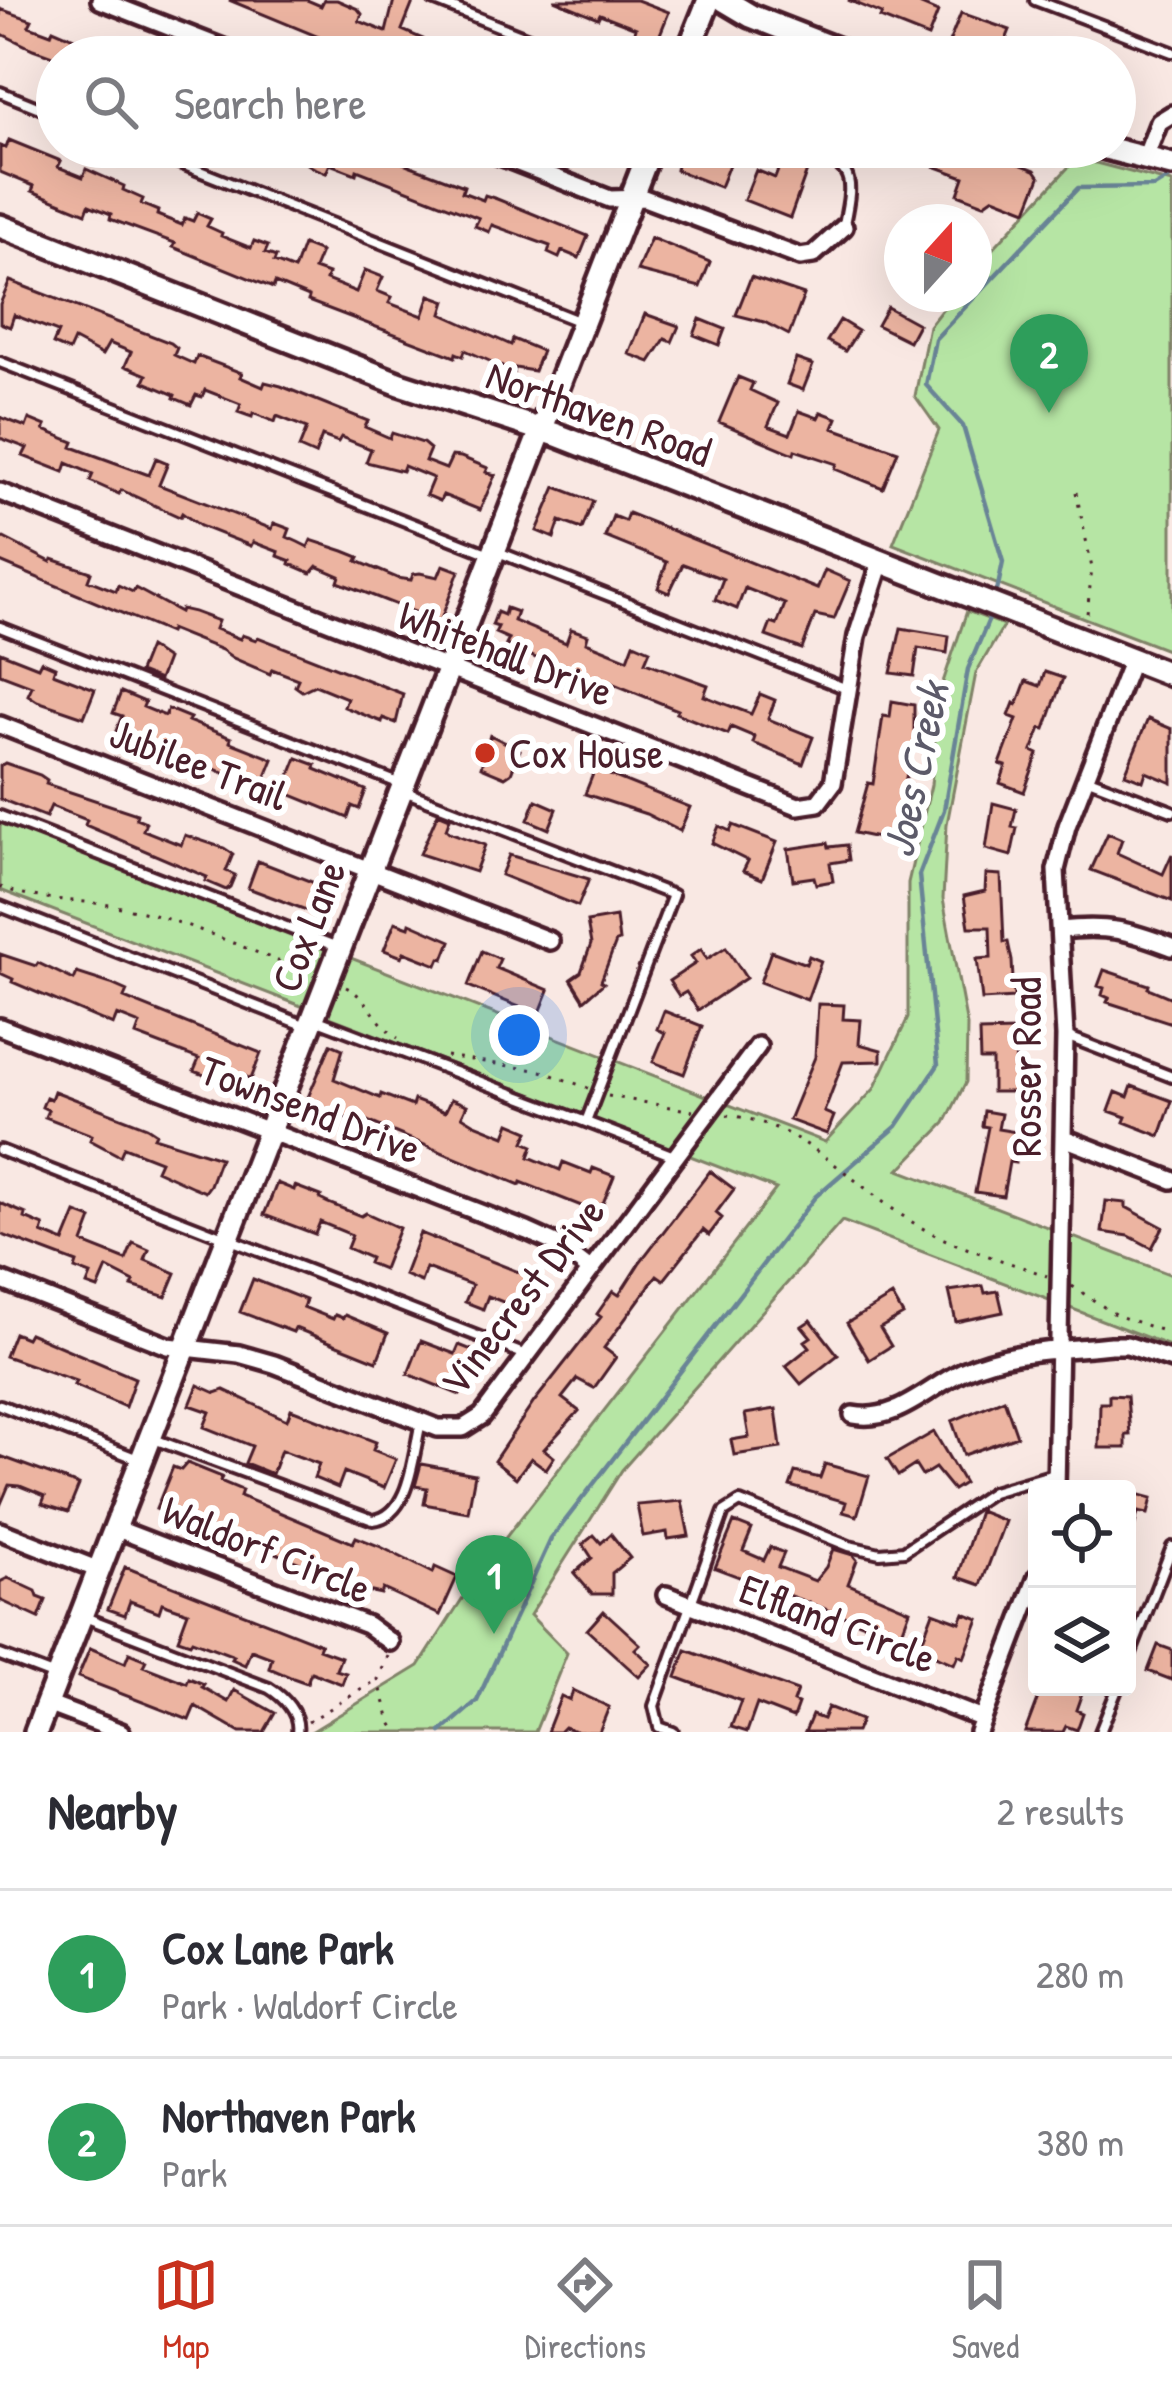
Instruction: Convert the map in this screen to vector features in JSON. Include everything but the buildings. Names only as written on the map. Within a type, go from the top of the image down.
[{"type":"street","points":[[100,0],[192,36]]},
{"type":"street","points":[[694,36],[709,0]]},
{"type":"street","points":[[724,0],[803,36]]},
{"type":"street","points":[[1158,162],[1160,122],[1172,113]]},
{"type":"street","points":[[531,168],[610,199],[644,198],[800,257],[813,255],[844,227]]},
{"type":"street","name":"Cox Lane","points":[[36,1732],[643,168]]},
{"type":"street","name":"Northaven Road","points":[[0,226],[400,384],[540,429],[1172,675]]},
{"type":"street","name":"Whitehall Drive","points":[[0,493],[798,806],[826,797],[833,783],[863,607],[881,562]]},
{"type":"street","name":"Rosser Road","points":[[1056,1480],[1065,1036],[1056,870],[1059,849],[1132,659]]},
{"type":"street","name":"Jubilee Trail","points":[[0,724],[550,941]]},
{"type":"street","points":[[1060,930],[1126,929],[1172,947]]},
{"type":"street","name":"Townsend Drive","points":[[0,1027],[527,1231],[556,1244],[590,1270]]},
{"type":"street","name":"Vinecrest Drive","points":[[0,1280],[185,1350],[239,1354],[274,1364],[421,1422],[452,1430],[472,1424],[758,1046]]},
{"type":"street","points":[[1064,1138],[1172,1180]]},
{"type":"street","points":[[853,1415],[874,1419],[888,1414],[991,1361],[1126,1345],[1172,1360]]},
{"type":"street","name":"Waldorf Circle","points":[[115,1528],[367,1625],[390,1642]]},
{"type":"street","points":[[0,1531],[99,1570]]},
{"type":"street","points":[[980,1726],[1032,1588]]},
{"type":"street","name":"Elfland Circle","points":[[666,1595],[980,1726]]},
{"type":"street","points":[[47,1704],[122,1732]]},
{"type":"lane","points":[[433,0],[523,36]]},
{"type":"lane","points":[[1035,0],[1130,36]]},
{"type":"lane","points":[[1136,38],[1172,52]]},
{"type":"lane","points":[[0,92],[36,107]]},
{"type":"lane","points":[[192,168],[583,323]]},
{"type":"lane","points":[[844,168],[851,189],[844,227]]},
{"type":"lane","points":[[0,362],[849,689]]},
{"type":"lane","points":[[0,627],[673,895],[586,1122]]},
{"type":"lane","points":[[1086,778],[1172,812]]},
{"type":"lane","points":[[0,816],[341,949]]},
{"type":"lane","points":[[0,906],[675,1157]]},
{"type":"lane","points":[[1065,1036],[1172,1077]]},
{"type":"lane","points":[[0,1150],[528,1355]]},
{"type":"lane","points":[[0,1405],[141,1460]]},
{"type":"lane","points":[[150,1437],[373,1520],[384,1519],[399,1504],[421,1422]]},
{"type":"lane","points":[[673,1732],[659,1727],[654,1706],[724,1512],[740,1502],[849,1546],[880,1553],[904,1551],[992,1492],[1028,1486]]},
{"type":"lane","points":[[1136,1640],[1172,1546]]},
{"type":"lane","points":[[81,1616],[269,1688],[297,1718],[298,1730]]},
{"type":"lane","points":[[0,1655],[57,1677]]},
{"type":"lane","points":[[1100,1732],[1114,1696]]},
{"type":"path","points":[[1076,492],[1092,568],[1085,625]]},
{"type":"path","points":[[0,887],[45,900],[99,904],[165,918],[305,972]]},
{"type":"path","points":[[346,987],[356,992],[392,1034],[413,1045]]},
{"type":"path","points":[[436,1053],[541,1071],[636,1103],[760,1122],[820,1152],[930,1232],[1088,1293],[1116,1315],[1172,1334]]},
{"type":"path","points":[[298,1730],[378,1679],[386,1669],[390,1642]]},
{"type":"path","points":[[378,1679],[396,1731]]},
{"type":"green space","points":[[1068,168],[1115,168],[1172,183],[1172,652],[893,544],[939,430],[915,396],[929,326],[940,312],[992,312],[992,250]]},
{"type":"green space","points":[[967,611],[1004,625],[976,673],[947,824],[943,899],[967,1026],[966,1082],[945,1123],[899,1170],[1172,1275],[1172,1347],[842,1221],[622,1470],[530,1615],[567,1653],[535,1732],[311,1732],[419,1666],[482,1568],[776,1189],[0,890],[0,822],[825,1142],[874,1089],[908,1018],[908,883],[931,785],[939,694]]},
{"type":"waterway","name":"Joes Creek","points":[[995,601],[1003,562],[963,426],[926,385],[935,339],[1078,188],[1154,187],[1172,176]]},
{"type":"waterway","name":"Joes Creek","points":[[441,1732],[477,1701],[551,1539],[815,1197],[897,1126],[938,1065],[919,875],[944,810],[968,669],[992,612]]},
{"type":"place","name":"Northaven Park","points":[[1049,413]]},
{"type":"place","name":"Cox House","points":[[485,753]]},
{"type":"place","name":"Cox Lane Park","points":[[494,1634]]}]
